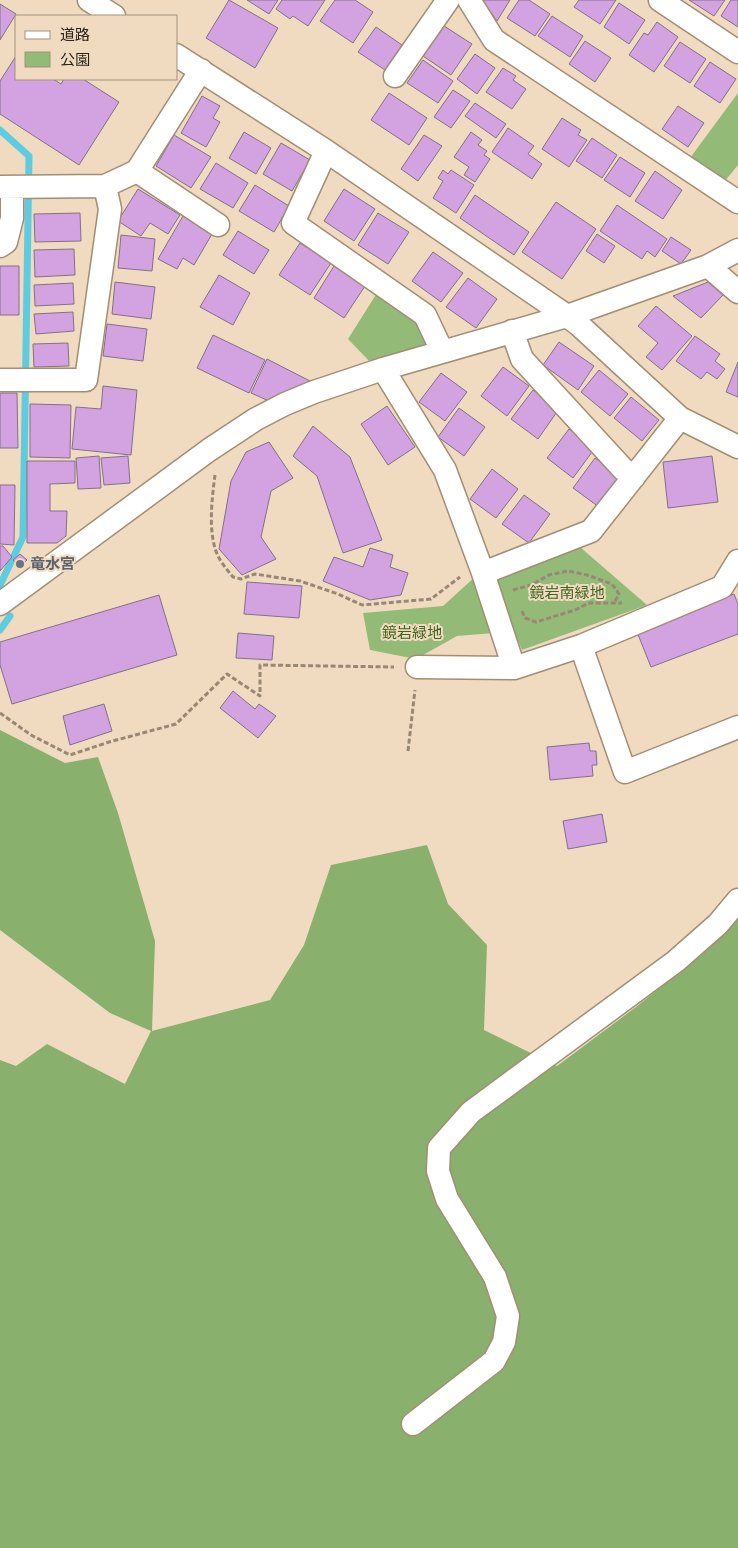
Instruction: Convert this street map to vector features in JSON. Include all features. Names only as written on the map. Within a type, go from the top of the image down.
[{"type":"street","points":[[89,0],[112,15]]},
{"type":"street","points":[[395,76],[448,0]]},
{"type":"street","points":[[469,0],[494,40],[736,196]]},
{"type":"street","points":[[660,0],[738,52]]},
{"type":"street","points":[[178,56],[326,151],[567,316],[680,418],[738,447]]},
{"type":"street","points":[[0,246],[6,242],[12,218],[6,187],[105,186],[137,171],[201,70]]},
{"type":"street","points":[[326,151],[294,223],[424,316],[442,351]]},
{"type":"street","points":[[137,171],[218,225]]},
{"type":"street","points":[[17,380],[86,380],[110,209],[105,186]]},
{"type":"street","points":[[0,604],[209,450],[256,419],[286,404],[314,392],[383,369],[567,316],[708,266],[738,250]]},
{"type":"street","points":[[708,266],[738,292]]},
{"type":"street","points":[[512,331],[522,359],[624,469],[634,477]]},
{"type":"street","points":[[383,369],[445,470],[481,568],[494,596],[514,668]]},
{"type":"street","points":[[481,568],[591,531],[680,418]]},
{"type":"street","points":[[417,667],[514,668],[581,646],[722,587],[738,561]]},
{"type":"street","points":[[581,646],[625,772],[738,727]]},
{"type":"street","points":[[414,1424],[494,1361],[504,1342],[508,1316],[495,1278],[447,1199],[438,1170],[439,1148],[471,1112],[676,961],[718,924],[738,900]]},
{"type":"path","points":[[215,474],[211,503],[214,540],[218,557],[233,577],[241,579],[256,574],[300,581],[338,594],[362,605],[431,598],[481,568]]},
{"type":"path","points":[[568,572],[587,575],[612,584],[619,594],[614,603],[589,603],[575,610],[536,622],[525,618],[515,600],[501,599],[494,596],[531,585],[549,575],[568,572]]},
{"type":"path","points":[[0,713],[31,735],[70,755],[109,742],[176,724],[227,674],[260,696],[260,665],[417,667],[408,750]]},
{"type":"green space","points":[[738,93],[738,165],[724,182],[690,158]]},
{"type":"green space","points":[[377,293],[414,316],[428,347],[372,364],[348,339]]},
{"type":"green space","name":"鏡岩南緑地","points":[[580,547],[647,605],[522,650],[501,599],[496,581]]},
{"type":"green space","name":"鏡岩緑地","points":[[476,576],[494,633],[457,636],[416,659],[370,650],[363,613],[443,606]]},
{"type":"green space","points":[[0,730],[65,763],[98,757],[118,813],[155,941],[152,1031],[270,1000],[304,945],[331,865],[427,845],[448,904],[487,945],[484,1030],[557,1066],[636,1007],[701,955],[738,914],[738,1548],[0,1548],[0,1060],[16,1066],[47,1044],[125,1084],[151,1031],[110,1013],[0,930]]},
{"type":"building","points":[[229,0],[278,28],[255,68],[206,38]]},
{"type":"building","points":[[247,0],[278,0],[269,14]]},
{"type":"building","points":[[282,0],[325,0],[308,26],[293,16],[290,19],[276,9]]},
{"type":"building","points":[[335,0],[355,0],[373,12],[353,43],[320,21]]},
{"type":"building","points":[[482,0],[510,0],[497,21]]},
{"type":"building","points":[[519,0],[529,0],[550,14],[535,36],[507,18]]},
{"type":"building","points":[[579,0],[616,0],[600,24],[574,7]]},
{"type":"building","points":[[689,0],[725,0],[714,16]]},
{"type":"building","points":[[731,0],[738,0],[738,27],[721,16]]},
{"type":"building","points":[[619,3],[645,20],[629,44],[604,27]]},
{"type":"building","points":[[0,4],[16,14],[0,40]]},
{"type":"building","points":[[552,16],[583,36],[570,57],[538,36]]},
{"type":"building","points":[[657,22],[678,37],[654,72],[629,55],[644,33],[648,35]]},
{"type":"building","points":[[441,24],[472,44],[451,75],[420,54]]},
{"type":"building","points":[[376,27],[402,45],[385,70],[358,52]]},
{"type":"building","points":[[585,41],[611,58],[595,82],[569,64]]},
{"type":"building","points":[[680,42],[706,59],[690,83],[664,66]]},
{"type":"building","points":[[475,54],[495,68],[477,94],[457,79]]},
{"type":"building","points":[[15,58],[15,80],[55,80],[61,84],[63,80],[85,80],[119,102],[79,165],[0,114],[0,81]]},
{"type":"building","points":[[423,60],[453,81],[438,103],[407,83]]},
{"type":"building","points":[[710,62],[736,79],[720,103],[694,86]]},
{"type":"building","points":[[503,68],[516,76],[513,80],[526,89],[512,109],[486,92]]},
{"type":"building","points":[[453,90],[470,101],[451,128],[434,117]]},
{"type":"building","points":[[389,93],[427,118],[409,145],[371,120]]},
{"type":"building","points":[[202,96],[220,106],[213,118],[220,122],[206,147],[181,133]]},
{"type":"building","points":[[475,103],[506,124],[496,138],[465,116]]},
{"type":"building","points":[[678,106],[704,123],[688,147],[662,129]]},
{"type":"building","points":[[562,118],[581,130],[578,135],[587,140],[569,167],[542,149]]},
{"type":"building","points":[[508,128],[534,146],[528,154],[542,164],[532,179],[492,152]]},
{"type":"building","points":[[244,132],[271,148],[256,174],[229,158]]},
{"type":"building","points":[[471,132],[482,140],[478,145],[487,151],[484,155],[490,159],[475,182],[464,175],[469,167],[454,157]]},
{"type":"building","points":[[174,135],[211,157],[191,188],[156,166]]},
{"type":"building","points":[[424,135],[442,146],[418,181],[401,169]]},
{"type":"building","points":[[592,138],[617,155],[602,178],[576,161]]},
{"type":"building","points":[[281,143],[310,160],[292,191],[263,174]]},
{"type":"building","points":[[620,157],[645,173],[630,197],[604,180]]},
{"type":"building","points":[[216,163],[248,183],[233,208],[200,189]]},
{"type":"building","points":[[443,170],[448,174],[451,170],[474,185],[456,213],[433,198],[443,181],[438,178]]},
{"type":"building","points":[[655,171],[682,190],[663,219],[635,201]]},
{"type":"building","points":[[255,185],[289,206],[274,232],[239,211]]},
{"type":"building","points":[[138,189],[180,215],[168,234],[150,223],[141,236],[118,221]]},
{"type":"building","points":[[344,189],[375,209],[354,241],[324,221]]},
{"type":"building","points":[[475,195],[529,232],[514,255],[460,218]]},
{"type":"building","points":[[556,202],[596,229],[562,279],[522,252]]},
{"type":"building","points":[[617,205],[667,239],[655,257],[647,251],[642,259],[600,231]]},
{"type":"building","points":[[80,213],[81,241],[35,242],[34,214]]},
{"type":"building","points":[[378,213],[409,232],[388,264],[358,245]]},
{"type":"building","points":[[183,216],[212,234],[194,265],[183,258],[177,269],[158,259]]},
{"type":"building","points":[[238,231],[269,250],[254,274],[223,255]]},
{"type":"building","points":[[597,234],[615,246],[604,263],[586,251]]},
{"type":"building","points":[[121,235],[155,239],[152,271],[118,268]]},
{"type":"building","points":[[671,237],[691,250],[681,264],[662,251]]},
{"type":"building","points":[[300,243],[331,263],[310,295],[279,275]]},
{"type":"building","points":[[74,249],[75,275],[35,277],[34,250]]},
{"type":"building","points":[[433,252],[463,273],[441,302],[412,281]]},
{"type":"building","points":[[0,266],[19,266],[19,315],[0,315]]},
{"type":"building","points":[[334,266],[365,286],[344,318],[314,298]]},
{"type":"building","points":[[219,275],[250,293],[233,325],[200,307]]},
{"type":"building","points":[[468,278],[497,299],[476,328],[446,307]]},
{"type":"building","points":[[115,282],[155,287],[151,319],[112,314]]},
{"type":"building","points":[[708,282],[723,295],[701,318],[673,296]]},
{"type":"building","points":[[73,283],[74,304],[35,306],[34,285]]},
{"type":"building","points":[[656,306],[692,336],[662,370],[646,357],[658,343],[638,326]]},
{"type":"building","points":[[73,312],[74,331],[36,334],[34,314]]},
{"type":"building","points":[[107,324],[147,329],[143,361],[103,356]]},
{"type":"building","points":[[213,335],[265,360],[249,393],[197,368]]},
{"type":"building","points":[[695,336],[720,354],[715,361],[725,369],[717,379],[707,372],[701,379],[676,361]]},
{"type":"building","points":[[559,342],[594,366],[578,390],[543,365]]},
{"type":"building","points":[[68,343],[69,366],[34,367],[33,344]]},
{"type":"building","points":[[267,359],[310,381],[269,401],[251,393]]},
{"type":"building","points":[[738,362],[738,397],[726,392]]},
{"type":"building","points":[[503,367],[529,386],[507,416],[481,396]]},
{"type":"building","points":[[599,370],[628,394],[610,416],[581,392]]},
{"type":"building","points":[[441,373],[467,392],[445,421],[419,402]]},
{"type":"building","points":[[103,386],[137,390],[131,455],[72,449],[76,407],[101,409]]},
{"type":"building","points":[[533,390],[559,409],[538,439],[511,419]]},
{"type":"building","points":[[0,393],[17,393],[18,448],[0,448]]},
{"type":"building","points":[[631,397],[659,420],[642,441],[614,418]]},
{"type":"building","points":[[30,404],[71,405],[70,458],[30,457]]},
{"type":"building","points":[[387,406],[415,447],[388,465],[361,424]]},
{"type":"building","points":[[459,408],[485,427],[464,456],[438,437]]},
{"type":"building","points":[[313,426],[350,457],[382,540],[343,553],[317,476],[293,456]]},
{"type":"building","points":[[569,429],[595,448],[573,478],[547,458]]},
{"type":"building","points":[[269,442],[293,478],[271,491],[261,537],[276,559],[242,575],[219,549],[231,481],[246,452]]},
{"type":"building","points":[[99,456],[101,488],[78,489],[76,458]]},
{"type":"building","points":[[128,456],[130,483],[104,485],[101,458]]},
{"type":"building","points":[[712,456],[718,502],[668,508],[663,462]]},
{"type":"building","points":[[595,458],[621,477],[599,507],[573,488]]},
{"type":"building","points":[[27,461],[75,461],[75,483],[50,484],[50,511],[67,511],[66,536],[57,543],[27,543]]},
{"type":"building","points":[[492,469],[518,489],[496,518],[470,499]]},
{"type":"building","points":[[0,485],[15,485],[14,545],[0,544]]},
{"type":"building","points":[[524,495],[550,514],[529,543],[502,524]]},
{"type":"building","points":[[0,546],[3,546],[12,557],[0,571]]},
{"type":"building","points":[[370,548],[393,555],[390,567],[408,573],[401,595],[370,600],[323,581],[334,557],[363,567]]},
{"type":"building","name":"竜水宮","points":[[20,554],[27,560],[20,567],[13,560]]},
{"type":"building","points":[[247,582],[302,586],[299,618],[244,614]]},
{"type":"building","points":[[734,594],[738,604],[738,634],[651,667],[637,632]]},
{"type":"building","points":[[159,595],[177,655],[12,704],[0,665],[0,642]]},
{"type":"building","points":[[238,633],[274,636],[272,660],[236,658]]},
{"type":"building","points":[[233,691],[255,709],[259,704],[276,716],[258,738],[220,708]]},
{"type":"building","points":[[104,704],[112,731],[70,745],[63,716]]},
{"type":"building","points":[[589,743],[590,751],[596,751],[597,765],[592,765],[593,776],[550,780],[547,747]]},
{"type":"building","points":[[602,814],[607,842],[568,849],[563,821]]},
{"type":"waterway","points":[[0,130],[29,156],[23,537],[0,585]]},
{"type":"waterway","points":[[0,630],[10,616]]},
{"type":"place","name":"竜水宮","points":[[20,564]]}]
